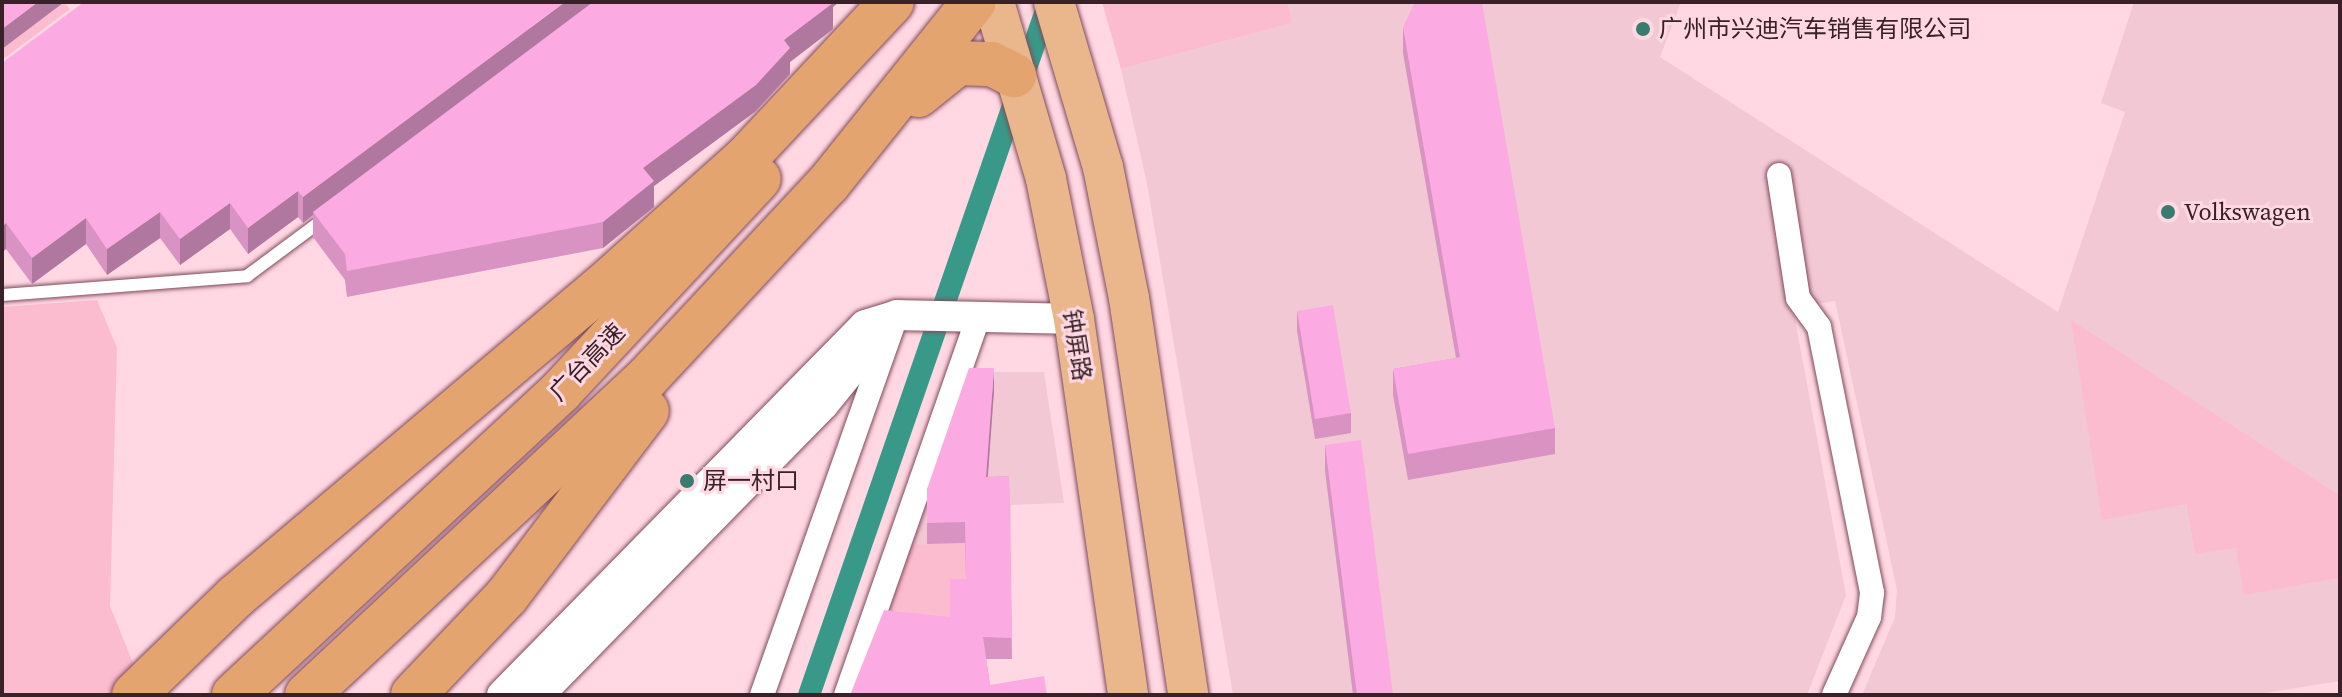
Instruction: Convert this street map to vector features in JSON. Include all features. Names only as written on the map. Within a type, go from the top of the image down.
[{"type":"highway","points":[[134,695],[309,533],[601,288],[745,159],[892,2]]},
{"type":"highway","name":"广台高速","points":[[234,695],[561,391],[736,205],[913,2]]},
{"type":"highway","points":[[307,695],[568,456],[702,322],[828,184],[974,2]]},
{"type":"highway","name":"钟屏路","points":[[994,2],[1046,179],[1074,319],[1128,695]]},
{"type":"highway","points":[[1054,2],[1103,167],[1129,298],[1188,695]]},
{"type":"highway","points":[[418,691],[507,596],[618,446],[923,89],[958,63],[992,64],[1014,75]]},
{"type":"street","points":[[1779,175],[1798,298],[1819,327],[1872,593],[1869,617],[1834,695]]},
{"type":"street","points":[[502,695],[865,325],[897,315],[1074,319]]},
{"type":"street","points":[[539,695],[824,404],[897,315]]},
{"type":"street","points":[[762,695],[897,315]]},
{"type":"street","points":[[846,695],[967,318]]},
{"type":"lane","points":[[2,295],[247,276],[335,210]]},
{"type":"shaded area","points":[[2,2],[64,2],[70,9],[2,60]]},
{"type":"shaded area","points":[[1102,2],[1288,2],[1292,23],[1121,69]]},
{"type":"shaded area","points":[[1288,2],[1681,2],[1660,57],[2058,312],[2125,112],[2101,103],[2134,2],[2340,2],[2340,496],[2186,504],[2195,554],[2236,547],[2245,594],[2340,578],[2340,681],[2253,695],[1862,695],[1895,617],[1897,590],[1835,301],[1793,308],[1846,595],[1807,695],[1233,695],[1147,184],[1121,69],[1292,23]]},
{"type":"shaded area","points":[[97,300],[117,348],[110,606],[137,673],[114,695],[2,695],[2,307]]},
{"type":"shaded area","points":[[2071,320],[2340,496],[2340,578],[2244,595],[2236,548],[2195,554],[2186,504],[2102,520]]},
{"type":"shaded area","points":[[966,372],[1044,372],[1064,503],[1011,505],[1012,659],[984,659],[907,545]]},
{"type":"shaded area","points":[[965,543],[966,601],[950,639],[877,629],[907,545]]},
{"type":"building","points":[[2,2],[38,2],[2,29]]},
{"type":"building","points":[[84,2],[565,2],[303,197],[298,191],[248,228],[230,203],[180,239],[160,212],[107,249],[86,218],[32,258],[6,223],[2,227],[2,63]]},
{"type":"building","points":[[593,2],[833,3],[784,40],[790,48],[756,85],[643,168],[654,181],[603,222],[347,271],[345,254],[313,212]]},
{"type":"building","points":[[1415,2],[1482,2],[1555,428],[1408,454],[1393,369],[1460,357],[1403,27]]},
{"type":"building","points":[[1333,305],[1351,413],[1315,419],[1297,311]]},
{"type":"building","points":[[969,368],[994,368],[986,477],[1009,476],[1012,638],[983,637],[990,685],[1044,676],[1047,695],[850,695],[884,610],[950,617],[950,579],[966,579],[965,522],[927,523],[927,489]]},
{"type":"building","points":[[1361,440],[1393,695],[1357,695],[1325,445]]},
{"type":"waterway","points":[[809,695],[1049,2]]},
{"type":"place","name":"广州市兴迪汽车销售有限公司","points":[[1643,29]]},
{"type":"place","name":"Volkswagen","points":[[2168,212]]},
{"type":"place","name":"屏一村口","points":[[687,481]]}]
